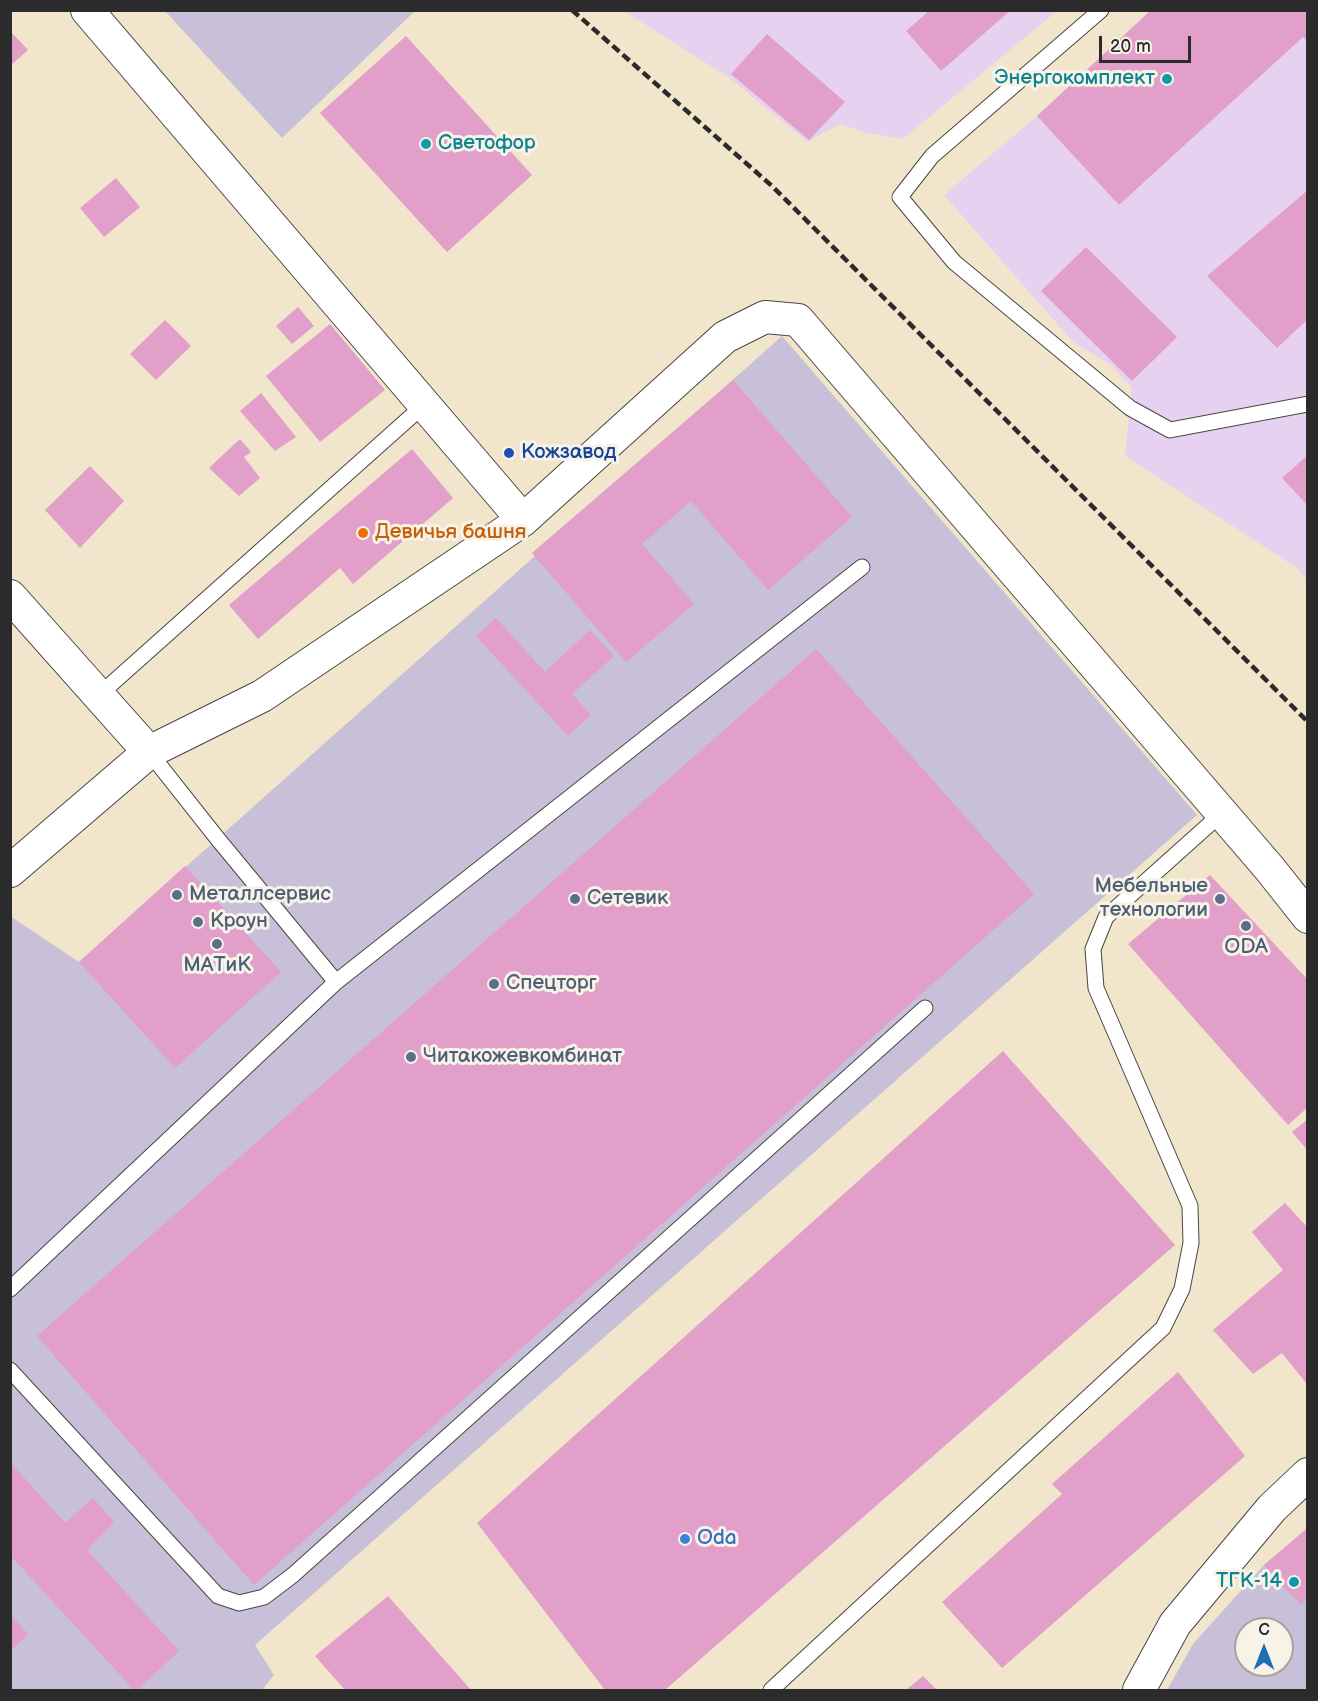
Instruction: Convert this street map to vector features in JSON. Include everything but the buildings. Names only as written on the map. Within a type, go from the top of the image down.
[{"type":"street","points":[[87,10],[523,520]]},
{"type":"street","points":[[10,870],[149,752],[262,696],[523,520],[725,337],[765,316],[798,320],[1222,813],[1308,917]]},
{"type":"street","points":[[10,596],[149,752]]},
{"type":"street","points":[[1139,1690],[1174,1624],[1272,1508],[1308,1474]]},
{"type":"lane","points":[[1101,10],[932,156],[900,197],[954,262],[1130,408],[1170,430],[1308,404]]},
{"type":"lane","points":[[99,695],[424,405]]},
{"type":"lane","points":[[10,1289],[336,982],[862,567]]},
{"type":"lane","points":[[149,752],[336,982]]},
{"type":"lane","points":[[771,1690],[1163,1328],[1182,1289],[1191,1243],[1190,1206],[1096,988],[1093,949],[1106,917],[1222,813]]},
{"type":"lane","points":[[10,1370],[218,1596],[239,1602],[264,1597],[302,1567],[925,1008]]},
{"type":"shaded area","points":[[165,11],[415,11],[282,138]]},
{"type":"shaded area","points":[[624,11],[1057,11],[903,139],[863,132],[840,124],[808,142],[728,77]]},
{"type":"shaded area","points":[[1151,11],[1307,11],[1307,580],[1297,568],[1125,456],[1132,388],[1111,365],[1074,343],[944,195],[1037,116]]},
{"type":"shaded area","points":[[782,336],[1197,815],[255,1645],[274,1675],[262,1690],[11,1690],[10,916],[79,962]]},
{"type":"shaded area","points":[[1307,1528],[1307,1690],[1167,1690],[1193,1644],[1264,1565]]},
{"type":"railway","points":[[572,10],[772,186],[1308,722]]},
{"type":"place","name":"Энергокомплект","points":[[1167,79]]},
{"type":"place","name":"Светофор","points":[[426,144]]},
{"type":"place","name":"Кожзавод","points":[[509,453]]},
{"type":"place","name":"Девичья башня","points":[[363,533]]},
{"type":"place","name":"Металлсервис","points":[[177,895]]},
{"type":"place","name":"Сетевик","points":[[575,899]]},
{"type":"place","name":"Мебельные технологии","points":[[1220,899]]},
{"type":"place","name":"Кроун","points":[[198,922]]},
{"type":"place","name":"ODA","points":[[1246,926]]},
{"type":"place","name":"МАТиК","points":[[217,944]]},
{"type":"place","name":"Спецторг","points":[[494,984]]},
{"type":"place","name":"Читакожевкомбинат","points":[[411,1057]]},
{"type":"place","name":"Oda","points":[[685,1539]]},
{"type":"place","name":"ТГК-14","points":[[1294,1582]]}]
